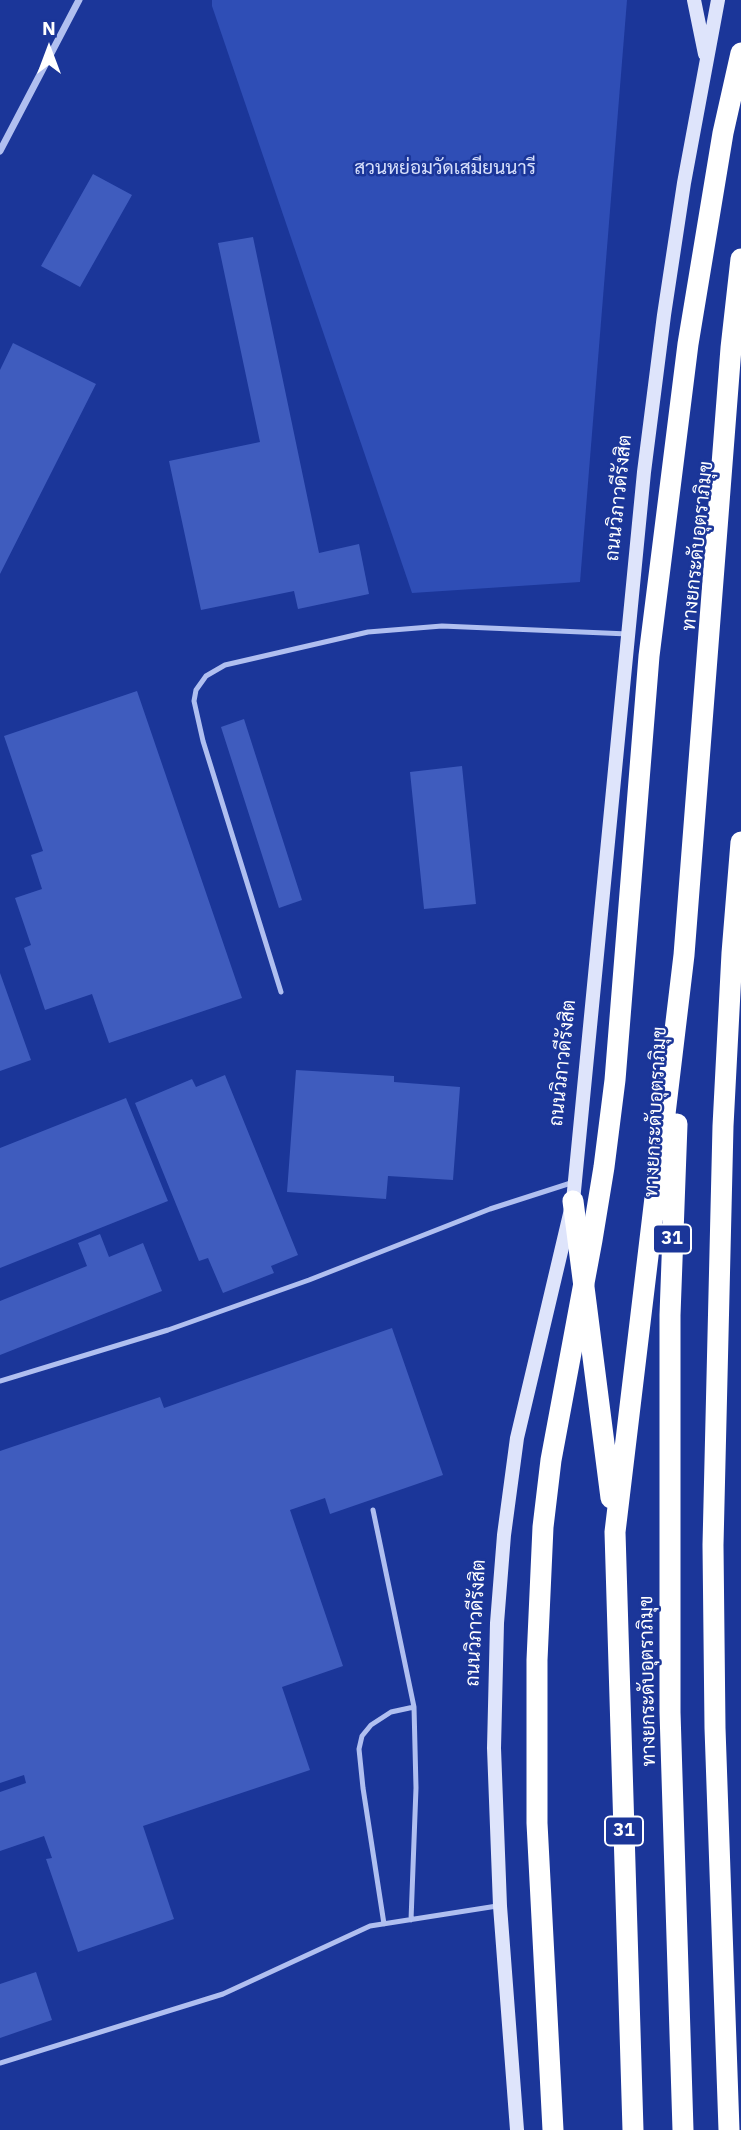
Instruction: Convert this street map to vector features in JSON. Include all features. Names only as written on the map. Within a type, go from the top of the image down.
[{"type":"highway","points":[[553,2130],[537,1823],[537,1660],[543,1527],[551,1460],[594,1228],[615,1080],[649,656],[688,344],[723,133],[741,53]]},
{"type":"highway","name":"31","points":[[615,1532],[684,955],[730,361],[741,259]]},
{"type":"highway","name":"ทางยกระดับอุตราภิมุข","points":[[683,2130],[670,1712],[671,1289],[676,1144],[709,663],[741,352]]},
{"type":"highway","name":"31","points":[[729,2130],[715,1728],[713,1545],[723,1126],[741,842]]},
{"type":"highway","name":"31","points":[[574,1192],[615,1532],[633,2130]]},
{"type":"main road","points":[[694,0],[706,63]]},
{"type":"main road","name":"ถนนวิภาวดีรังสิต","points":[[517,2130],[500,1906],[494,1748],[497,1623],[504,1535],[517,1438],[574,1192],[644,472],[684,183],[718,0]]},
{"type":"street","points":[[0,151],[79,0]]},
{"type":"lane","points":[[281,992],[203,741],[194,701],[196,690],[206,676],[225,665],[368,632],[442,626],[628,634]]},
{"type":"lane","points":[[0,1381],[181,1326],[552,1188],[574,1192]]},
{"type":"lane","points":[[373,1510],[414,1707],[416,1788],[411,1920]]},
{"type":"lane","points":[[384,1924],[359,1749],[362,1736],[371,1725],[391,1712],[414,1707]]},
{"type":"lane","points":[[0,2063],[223,1994],[370,1926],[500,1906]]},
{"type":"green space","name":"สวนหย่อมวัดเสมียนนารี","points":[[212,0],[627,0],[580,582],[412,593]]},
{"type":"building","points":[[93,174],[132,195],[80,287],[41,266]]},
{"type":"building","points":[[253,237],[319,553],[359,544],[369,594],[298,609],[294,591],[201,610],[169,461],[260,442],[218,243]]},
{"type":"building","points":[[13,343],[96,384],[0,574],[0,370]]},
{"type":"building","points":[[137,691],[242,998],[109,1043],[92,994],[45,1010],[24,948],[31,945],[15,898],[42,889],[31,855],[43,851],[4,736]]},
{"type":"building","points":[[244,719],[302,900],[279,908],[221,727]]},
{"type":"building","points":[[462,766],[476,904],[424,909],[410,772]]},
{"type":"building","points":[[0,973],[31,1060],[0,1071]]},
{"type":"building","points":[[296,1070],[394,1076],[394,1082],[460,1087],[453,1180],[388,1176],[386,1199],[287,1192]]},
{"type":"building","points":[[225,1075],[298,1255],[271,1266],[274,1273],[223,1293],[208,1258],[199,1261],[135,1103],[192,1079],[196,1087]]},
{"type":"building","points":[[126,1098],[168,1201],[0,1268],[0,1148]]},
{"type":"building","points":[[100,1234],[109,1257],[143,1243],[162,1291],[0,1355],[0,1301],[87,1266],[78,1243]]},
{"type":"building","points":[[392,1328],[443,1475],[330,1514],[325,1498],[290,1510],[343,1666],[282,1687],[310,1770],[143,1826],[174,1919],[78,1952],[46,1859],[52,1858],[44,1836],[0,1851],[0,1792],[26,1783],[24,1775],[0,1783],[0,1451],[160,1397],[164,1408]]},
{"type":"building","points":[[36,1972],[52,2020],[0,2038],[0,1984]]}]
